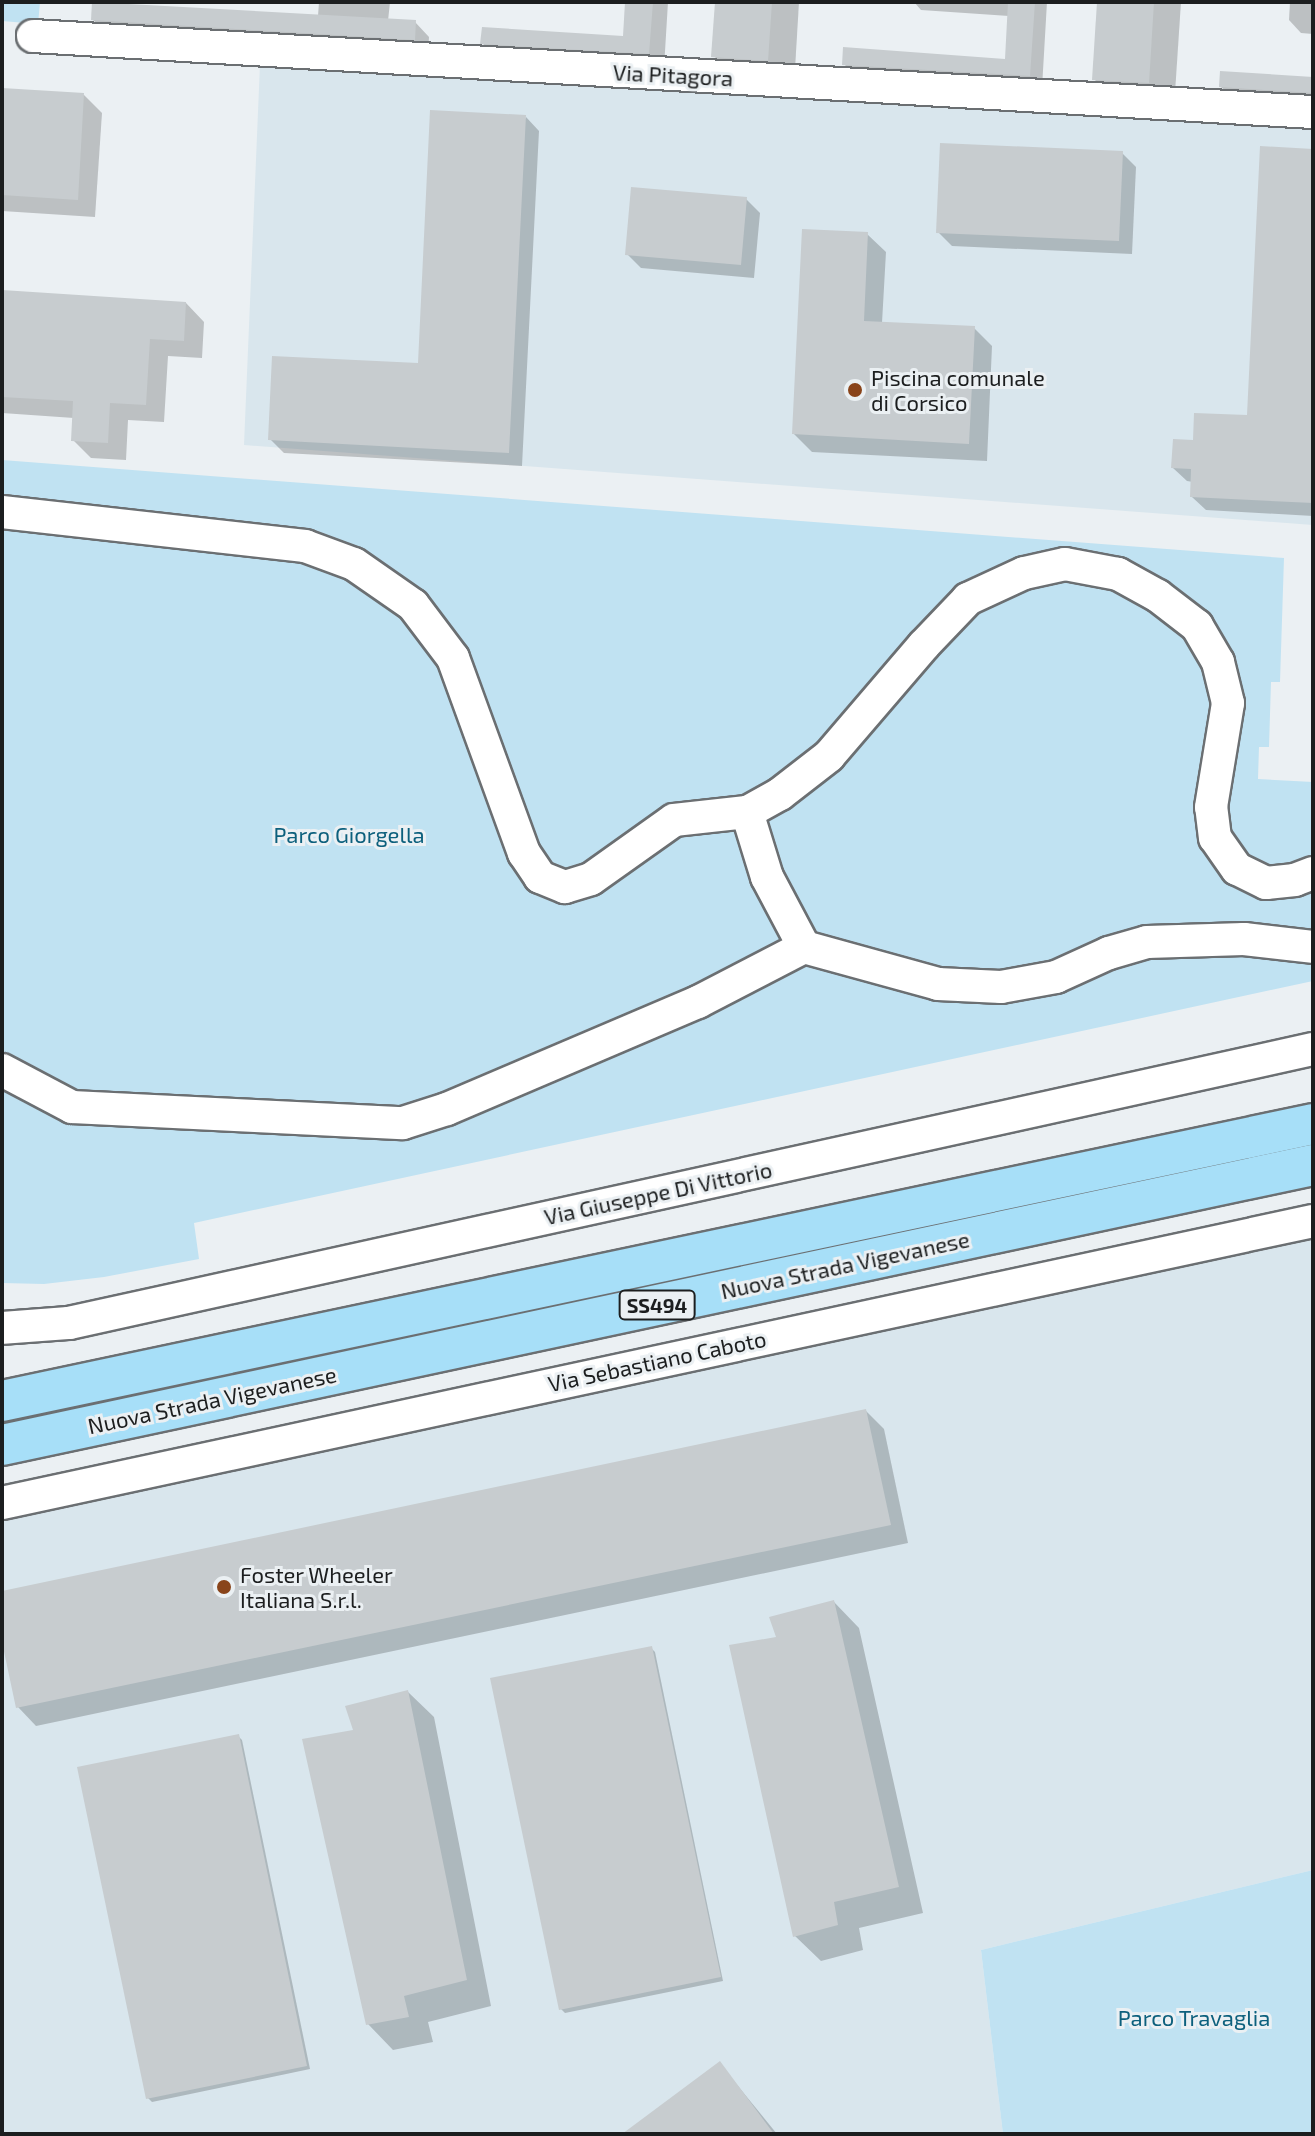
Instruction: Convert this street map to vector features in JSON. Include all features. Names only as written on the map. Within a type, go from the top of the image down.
[{"type":"main road","name":"Nuova Strada Vigevanese","points":[[2,1401],[1313,1124]]},
{"type":"main road","name":"Nuova Strada Vigevanese","points":[[2,1445],[1313,1165]]},
{"type":"street","name":"Via Pitagora","points":[[33,36],[1313,112]]},
{"type":"street","points":[[2,512],[305,546],[354,564],[413,605],[453,658],[524,853],[540,877],[565,887],[591,879],[674,820],[747,812],[780,794],[829,756],[924,645],[968,599],[1024,573],[1065,564],[1118,574],[1158,596],[1197,626],[1218,662],[1228,703],[1211,807],[1215,838],[1237,869],[1266,883],[1295,880],[1313,873]]},
{"type":"street","points":[[747,812],[767,877],[804,947]]},
{"type":"street","points":[[2,1070],[72,1107],[403,1123],[447,1109],[698,1002],[804,947],[938,984],[1001,987],[1056,977],[1109,953],[1147,942],[1244,939],[1313,947]]},
{"type":"street","name":"Via Giuseppe Di Vittorio","points":[[2,1328],[69,1323],[1313,1049]]},
{"type":"street","name":"Via Sebastiano Caboto","points":[[2,1503],[1313,1221]]},
{"type":"shaded area","points":[[260,64],[1313,124],[1313,525],[244,445]]},
{"type":"shaded area","points":[[1313,1210],[1313,1870],[981,1950],[1003,2134],[2,2134],[2,1491]]},
{"type":"green space","points":[[2,2],[40,2],[38,24],[2,21]]},
{"type":"green space","name":"Parco Giorgella","points":[[2,460],[1284,558],[1280,682],[1271,682],[1269,747],[1259,747],[1258,779],[1313,782],[1313,981],[194,1223],[199,1259],[104,1277],[44,1284],[2,1283]]},
{"type":"green space","name":"Parco Travaglia","points":[[1313,1870],[1313,2134],[1003,2134],[981,1950]]},
{"type":"building","points":[[92,2],[416,20],[415,40],[91,20]]},
{"type":"building","points":[[625,2],[653,2],[649,54],[480,44],[482,27],[623,36]]},
{"type":"building","points":[[715,2],[772,2],[768,61],[711,57]]},
{"type":"building","points":[[1008,2],[1035,2],[1030,76],[842,65],[843,47],[1005,59]]},
{"type":"building","points":[[1097,2],[1154,2],[1149,83],[1092,80]]},
{"type":"building","points":[[1220,71],[1313,77],[1313,93],[1219,87]]},
{"type":"building","points":[[2,88],[84,93],[78,200],[2,195]]},
{"type":"building","points":[[430,110],[526,115],[509,453],[268,440],[272,356],[418,363]]},
{"type":"building","points":[[940,143],[1123,151],[1119,241],[936,233]]},
{"type":"building","points":[[1260,146],[1313,149],[1313,503],[1190,497],[1191,469],[1171,468],[1173,439],[1193,440],[1194,413],[1247,415]]},
{"type":"building","points":[[631,187],[747,197],[741,265],[625,255]]},
{"type":"building","points":[[802,229],[868,232],[864,321],[975,326],[969,444],[792,434]]},
{"type":"building","points":[[2,290],[186,302],[184,341],[150,339],[146,405],[110,403],[108,443],[71,441],[73,401],[2,397]]},
{"type":"building","points":[[866,1409],[891,1525],[16,1708],[2,1642],[2,1591]]},
{"type":"building","points":[[834,1600],[899,1887],[834,1902],[838,1925],[793,1937],[729,1645],[776,1637],[769,1617]]},
{"type":"building","points":[[652,1646],[721,1977],[559,2010],[490,1678]]},
{"type":"building","points":[[408,1690],[467,1980],[404,1996],[409,2017],[366,2025],[302,1739],[353,1730],[345,1706]]},
{"type":"building","points":[[239,1734],[307,2066],[146,2099],[77,1767]]},
{"type":"building","points":[[720,2061],[774,2134],[622,2134]]},
{"type":"place","name":"Piscina comunale di Corsico","points":[[855,390]]},
{"type":"place","name":"Foster Wheeler Italiana S.r.l.","points":[[224,1587]]}]
